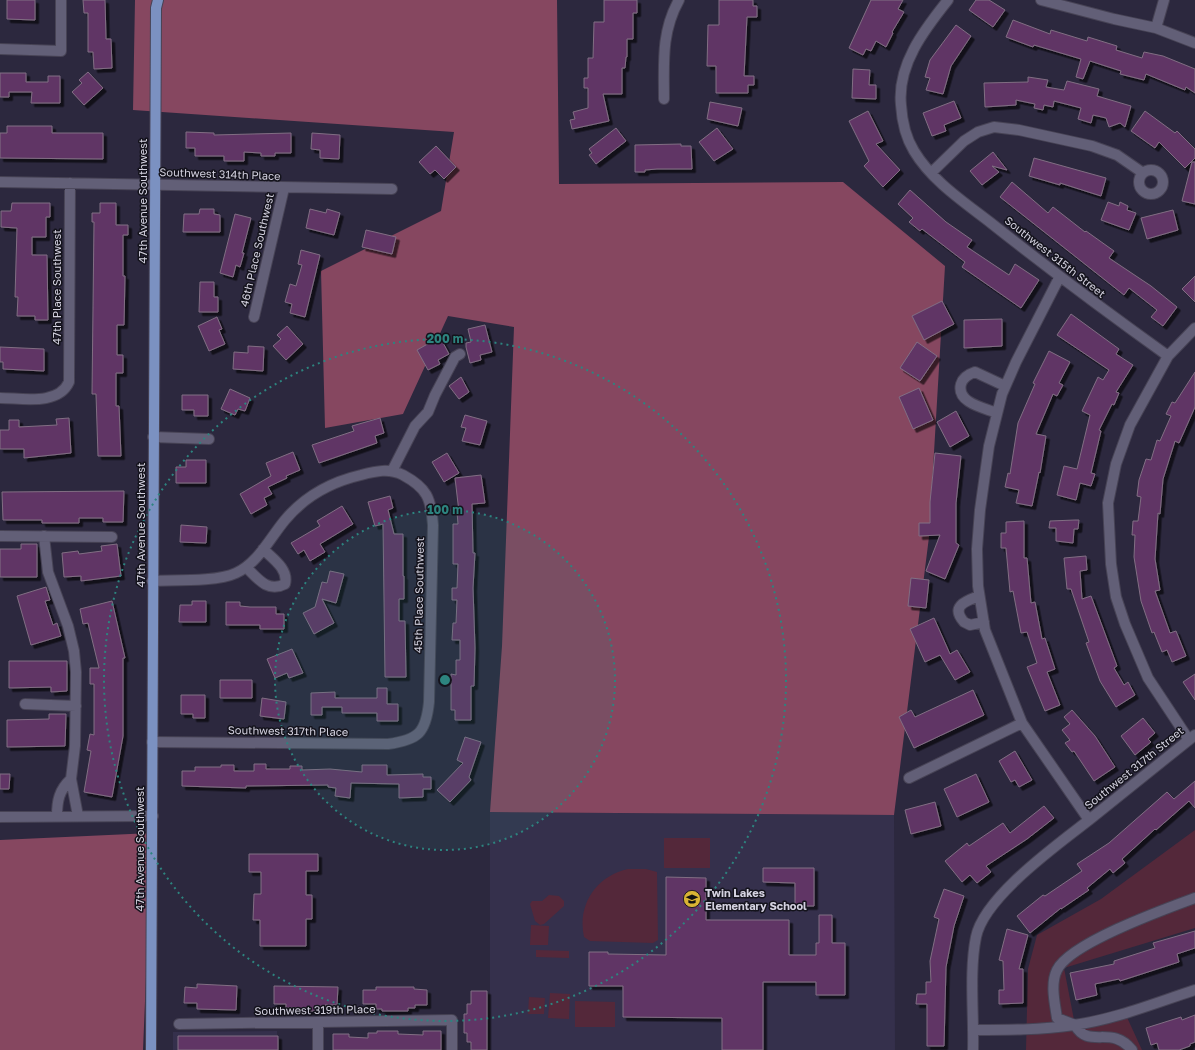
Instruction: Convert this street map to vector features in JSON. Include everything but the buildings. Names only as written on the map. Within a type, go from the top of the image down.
[{"type":"main road","name":"47th Avenue Southwest","points":[[151,1050],[153,816],[152,581],[156,8],[158,0]]},
{"type":"street","points":[[0,49],[61,51],[61,0]]},
{"type":"street","points":[[664,99],[665,36],[671,14],[679,0]]},
{"type":"street","name":"Southwest 315th Street","points":[[948,0],[929,24],[914,47],[906,66],[900,104],[907,136],[914,152],[941,183],[1059,278],[1168,356]]},
{"type":"street","points":[[1041,0],[1156,28],[1195,43]]},
{"type":"street","points":[[1156,28],[1164,0]]},
{"type":"street","points":[[931,173],[964,141],[978,132],[994,127],[1019,130],[1092,146],[1117,155],[1142,173]]},
{"type":"street","name":"Southwest 314th Place","points":[[0,182],[392,189]]},
{"type":"street","name":"47th Place Southwest","points":[[0,398],[49,398],[58,396],[65,390],[69,382],[70,183]]},
{"type":"street","name":"46th Place Southwest","points":[[254,317],[284,188]]},
{"type":"street","points":[[1059,278],[1005,386],[989,446],[980,510],[977,549],[980,596],[984,622],[997,663],[1022,723],[1089,820]]},
{"type":"street","points":[[1192,737],[1148,678],[1125,624],[1116,597],[1108,531],[1108,503],[1116,464],[1130,425],[1148,389],[1168,356],[1195,328]]},
{"type":"street","points":[[152,581],[236,574],[246,567],[263,549],[285,520],[309,496],[324,488],[350,478],[373,472],[392,471],[415,426],[428,412],[441,382],[455,357],[460,354]]},
{"type":"street","points":[[997,413],[968,402],[962,394],[961,384],[966,376],[975,372],[1005,386]]},
{"type":"street","points":[[153,437],[209,439]]},
{"type":"street","name":"45th Place Southwest","points":[[392,471],[420,486],[429,498],[432,515],[429,702],[427,718],[420,733]]},
{"type":"street","points":[[0,536],[112,537]]},
{"type":"street","points":[[44,536],[48,572],[68,626],[74,651],[76,706],[75,746],[71,779],[78,816]]},
{"type":"street","points":[[246,567],[264,584],[271,587],[278,587],[285,584],[285,572],[263,549]]},
{"type":"street","points":[[980,596],[963,602],[959,608],[959,613],[964,622],[970,625],[984,622]]},
{"type":"street","points":[[24,704],[76,706]]},
{"type":"street","points":[[909,778],[1022,723]]},
{"type":"street","name":"Southwest 317th Place","points":[[152,742],[388,744],[406,742],[420,733]]},
{"type":"street","name":"Southwest 317th Street","points":[[973,1050],[973,961],[976,936],[983,917],[999,898],[1042,856],[1192,737]]},
{"type":"street","points":[[57,816],[59,795],[63,787],[71,779]]},
{"type":"street","points":[[0,817],[153,816]]},
{"type":"street","points":[[1132,1050],[1117,1038],[1096,1039],[1084,1037],[1079,1034],[1075,1025],[1057,1018],[1054,993],[1054,979],[1056,972],[1062,962],[1074,952],[1153,913],[1195,898]]},
{"type":"street","points":[[973,1030],[1026,1030],[1075,1025],[1125,1013],[1195,990]]},
{"type":"street","name":"Southwest 319th Place","points":[[179,1024],[452,1020],[452,1050]]},
{"type":"street","points":[[318,1022],[318,1050]]},
{"type":"shaded area","points":[[135,0],[557,0],[559,184],[843,182],[945,266],[929,537],[894,815],[490,812],[502,646],[514,327],[448,316],[403,414],[325,428],[321,271],[441,211],[454,132],[133,110]]},
{"type":"shaded area","name":"Twin Lakes Elementary School","points":[[490,812],[894,815],[895,1050],[490,1050]]},
{"type":"shaded area","points":[[1195,830],[1195,928],[1064,968],[1075,1025],[1125,1013],[1142,1050],[1026,1050],[1028,969],[1037,935],[1101,899]]},
{"type":"shaded area","points":[[152,833],[143,1050],[0,1050],[0,840]]},
{"type":"shaded area","points":[[664,838],[710,838],[710,868],[664,868]]},
{"type":"shaded area","points":[[628,869],[646,869],[657,872],[658,940],[653,943],[590,941],[584,937],[583,914],[586,903],[598,885],[607,878]]},
{"type":"shaded area","points":[[549,895],[559,896],[564,901],[564,906],[544,924],[540,925],[535,921],[530,904],[532,901],[542,901]]},
{"type":"shaded area","points":[[531,925],[549,926],[548,945],[530,945]]},
{"type":"shaded area","points":[[536,950],[569,951],[569,958],[536,957]]},
{"type":"shaded area","points":[[550,993],[570,994],[569,1019],[548,1018]]},
{"type":"shaded area","points":[[529,997],[545,998],[544,1014],[528,1014]]},
{"type":"shaded area","points":[[575,1001],[615,1002],[615,1027],[575,1027]]},
{"type":"shaded area","points":[[277,1031],[277,1050],[173,1050],[173,1032]]},
{"type":"place","name":"Twin Lakes Elementary School","points":[[692,899]]}]
